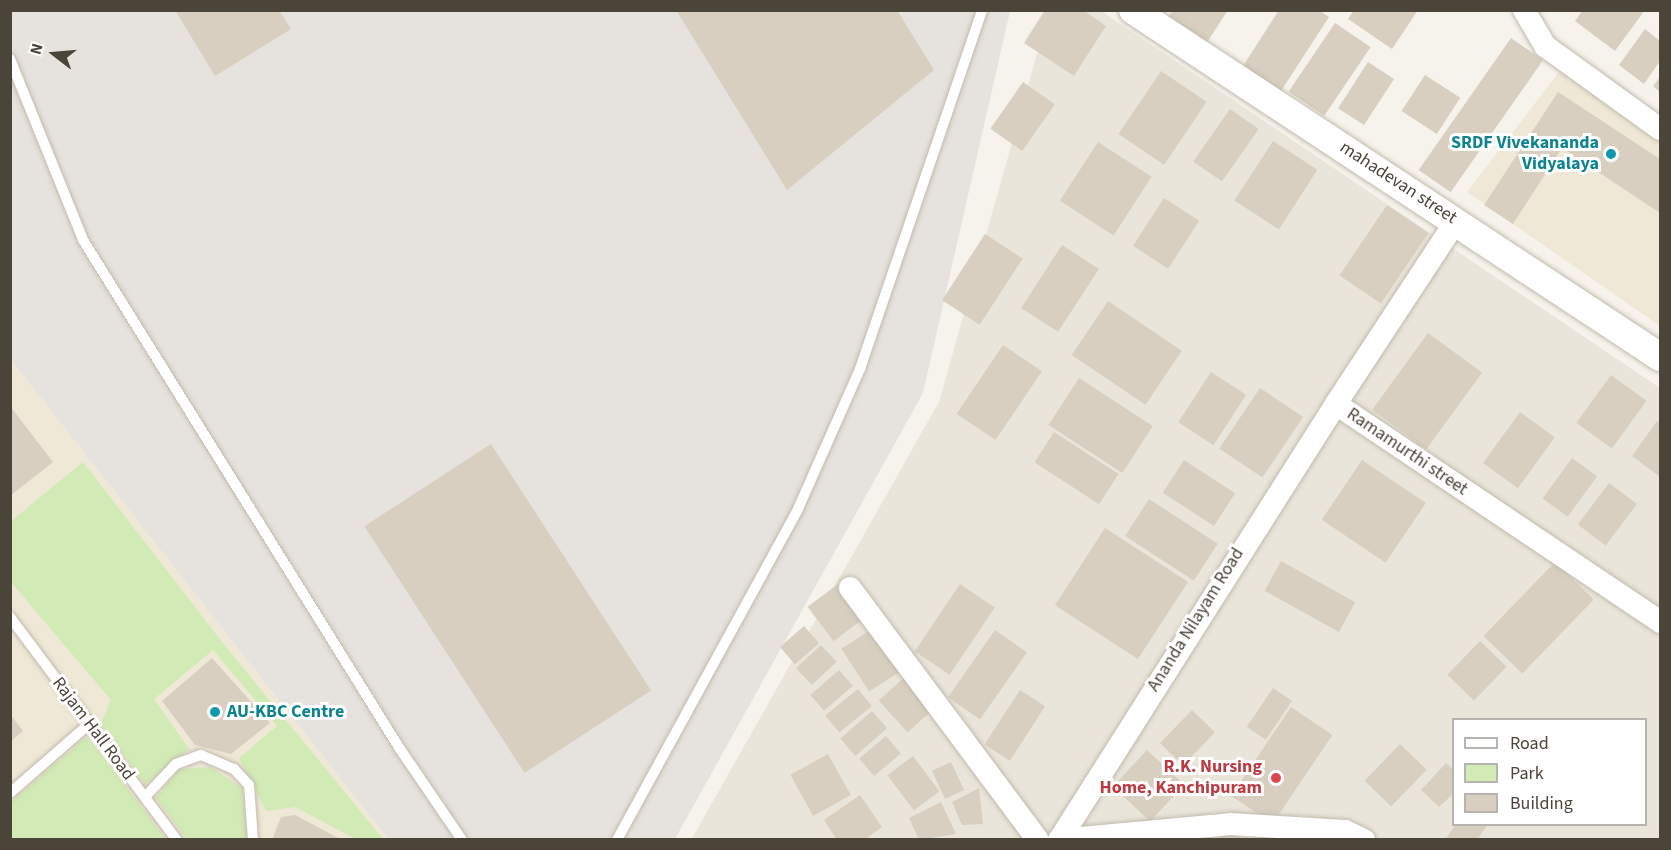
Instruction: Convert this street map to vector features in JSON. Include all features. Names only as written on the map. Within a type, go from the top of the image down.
[{"type":"street","name":"mahadevan street","points":[[1133,10],[1660,357]]},
{"type":"street","points":[[1524,10],[1545,46],[1660,129]]},
{"type":"street","name":"Ramamurthi street","points":[[1456,221],[1336,404],[1660,621]]},
{"type":"street","name":"Ananda Nilayam Road","points":[[1060,839],[1336,404]]},
{"type":"street","points":[[850,588],[1038,840]]},
{"type":"street","points":[[1060,839],[1230,824],[1345,831],[1364,840]]},
{"type":"lane","points":[[617,840],[798,509],[860,369],[982,10]]},
{"type":"lane","points":[[10,59],[82,240],[400,749],[462,840]]},
{"type":"lane","name":"Rajam Hall Road","points":[[10,617],[177,840]]},
{"type":"lane","points":[[10,793],[89,723]]},
{"type":"lane","points":[[145,797],[176,764],[201,755],[234,769],[249,785],[253,840]]},
{"type":"shaded area","points":[[11,11],[1010,11],[923,393],[675,839],[388,839],[11,360]]},
{"type":"shaded area","points":[[1049,11],[1101,11],[1660,388],[1660,839],[691,840],[939,402]]},
{"type":"shaded area","points":[[1562,68],[1660,138],[1660,326],[1467,192]]},
{"type":"shaded area","points":[[11,360],[388,839],[11,839]]},
{"type":"green space","points":[[83,462],[222,642],[383,839],[356,839],[295,807],[266,811],[239,758],[277,726],[213,650],[154,699],[189,749],[145,785],[101,724],[111,700],[11,582],[10,522]]},
{"type":"green space","points":[[87,736],[166,839],[11,839],[11,802]]},
{"type":"green space","points":[[210,767],[242,788],[247,839],[187,839],[156,798],[179,769]]},
{"type":"building","points":[[175,10],[279,10],[291,29],[215,76]]},
{"type":"building","points":[[676,10],[897,10],[934,70],[787,190]]},
{"type":"building","points":[[1045,10],[1083,10],[1106,26],[1074,76],[1024,43]]},
{"type":"building","points":[[1173,10],[1228,10],[1206,44],[1168,18]]},
{"type":"building","points":[[1279,10],[1319,10],[1329,17],[1281,91],[1243,66]]},
{"type":"building","points":[[1354,10],[1418,10],[1392,49],[1348,19]]},
{"type":"building","points":[[1583,10],[1645,10],[1615,51],[1575,21]]},
{"type":"building","points":[[1335,23],[1371,47],[1324,116],[1289,92]]},
{"type":"building","points":[[1645,29],[1660,41],[1660,61],[1644,84],[1619,65]]},
{"type":"building","points":[[1511,38],[1543,60],[1451,192],[1419,170]]},
{"type":"building","points":[[1368,62],[1394,79],[1364,125],[1338,108]]},
{"type":"building","points":[[1161,71],[1207,102],[1164,165],[1119,134]]},
{"type":"building","points":[[1425,75],[1460,98],[1437,134],[1402,111]]},
{"type":"building","points":[[1660,77],[1660,92],[1653,86]]},
{"type":"building","points":[[1023,82],[1055,104],[1022,151],[990,129]]},
{"type":"building","name":"SRDF Vivekananda Vidyalaya","points":[[1558,92],[1660,159],[1660,213],[1562,148],[1513,224],[1484,205]]},
{"type":"building","points":[[1230,109],[1259,129],[1222,182],[1193,161]]},
{"type":"building","points":[[1273,141],[1317,170],[1279,229],[1234,201]]},
{"type":"building","points":[[1098,142],[1152,177],[1114,236],[1060,201]]},
{"type":"building","points":[[1164,198],[1199,221],[1168,269],[1133,246]]},
{"type":"building","points":[[1387,205],[1428,233],[1381,303],[1339,275]]},
{"type":"building","points":[[985,234],[1023,259],[980,325],[942,300]]},
{"type":"building","points":[[1062,245],[1099,269],[1058,332],[1021,308]]},
{"type":"building","points":[[1108,301],[1182,351],[1145,405],[1072,355]]},
{"type":"building","points":[[1428,333],[1482,372],[1426,449],[1372,410]]},
{"type":"building","points":[[1003,345],[1042,371],[996,440],[957,414]]},
{"type":"building","points":[[1211,372],[1246,395],[1214,445],[1178,422]]},
{"type":"building","points":[[1611,375],[1647,401],[1612,449],[1576,423]]},
{"type":"building","points":[[1079,378],[1153,426],[1122,473],[1049,425]]},
{"type":"building","points":[[1260,388],[1303,417],[1262,478],[1219,449]]},
{"type":"building","points":[[10,406],[53,462],[10,496]]},
{"type":"building","points":[[1520,412],[1555,437],[1518,488],[1483,463]]},
{"type":"building","points":[[1657,421],[1660,424],[1660,477],[1632,456]]},
{"type":"building","points":[[1054,432],[1119,474],[1099,504],[1034,462]]},
{"type":"building","points":[[491,444],[651,691],[524,773],[364,526]]},
{"type":"building","points":[[1572,458],[1597,476],[1568,517],[1543,498]]},
{"type":"building","points":[[1184,460],[1235,493],[1214,526],[1163,493]]},
{"type":"building","points":[[1362,460],[1426,503],[1386,563],[1322,520]]},
{"type":"building","points":[[1609,483],[1637,504],[1606,546],[1578,525]]},
{"type":"building","points":[[1149,499],[1218,544],[1194,581],[1125,536]]},
{"type":"building","points":[[1105,528],[1188,582],[1138,659],[1055,605]]},
{"type":"building","points":[[1281,561],[1355,602],[1339,632],[1265,591]]},
{"type":"building","points":[[1555,562],[1594,600],[1522,674],[1483,636]]},
{"type":"building","points":[[838,584],[864,618],[834,641],[808,607]]},
{"type":"building","points":[[960,584],[995,607],[950,675],[915,651]]},
{"type":"building","points":[[804,626],[819,643],[795,664],[780,647]]},
{"type":"building","points":[[875,627],[903,670],[869,692],[841,649]]},
{"type":"building","points":[[995,630],[1027,652],[980,720],[948,697]]},
{"type":"building","points":[[1480,641],[1507,667],[1474,701],[1447,675]]},
{"type":"building","points":[[821,645],[837,662],[812,685],[796,668]]},
{"type":"building","name":"AU-KBC Centre","points":[[212,658],[270,723],[231,754],[195,745],[162,701]]},
{"type":"building","points":[[839,670],[853,686],[824,711],[810,695]]},
{"type":"building","points":[[907,675],[936,707],[908,732],[879,700]]},
{"type":"building","points":[[1273,688],[1292,701],[1266,740],[1247,727]]},
{"type":"building","points":[[858,689],[872,706],[839,733],[825,715]]},
{"type":"building","points":[[1020,690],[1045,706],[1010,761],[985,745]]},
{"type":"building","points":[[1291,707],[1332,735],[1273,824],[1231,796]]},
{"type":"building","points":[[1192,710],[1215,732],[1183,765],[1160,743]]},
{"type":"building","points":[[872,711],[887,728],[855,756],[840,739]]},
{"type":"building","points":[[10,714],[23,731],[10,742]]},
{"type":"building","points":[[886,736],[901,754],[874,776],[859,758]]},
{"type":"building","points":[[1400,744],[1427,770],[1391,806],[1365,781]]},
{"type":"building","points":[[1147,750],[1184,785],[1150,821],[1113,787]]},
{"type":"building","points":[[828,754],[851,795],[813,816],[790,775]]},
{"type":"building","points":[[913,756],[939,791],[914,810],[887,775]]},
{"type":"building","points":[[951,762],[964,790],[945,799],[932,771]]},
{"type":"building","points":[[1446,763],[1452,768],[1452,795],[1439,807],[1421,790]]},
{"type":"building","points":[[979,788],[983,824],[962,825],[952,802]]},
{"type":"building","points":[[860,795],[882,827],[864,840],[837,840],[824,820]]},
{"type":"building","points":[[941,802],[956,834],[919,840],[909,818]]},
{"type":"building","points":[[295,815],[342,840],[272,840],[281,817]]},
{"type":"building","points":[[1455,826],[1487,826],[1477,840],[1445,840]]},
{"type":"building","points":[[1229,827],[1242,840],[1218,840]]},
{"type":"place","name":"SRDF Vivekananda Vidyalaya","points":[[1611,154]]},
{"type":"place","name":"AU-KBC Centre","points":[[215,712]]},
{"type":"place","name":"R.K. Nursing Home, Kanchipuram","points":[[1276,778]]}]
